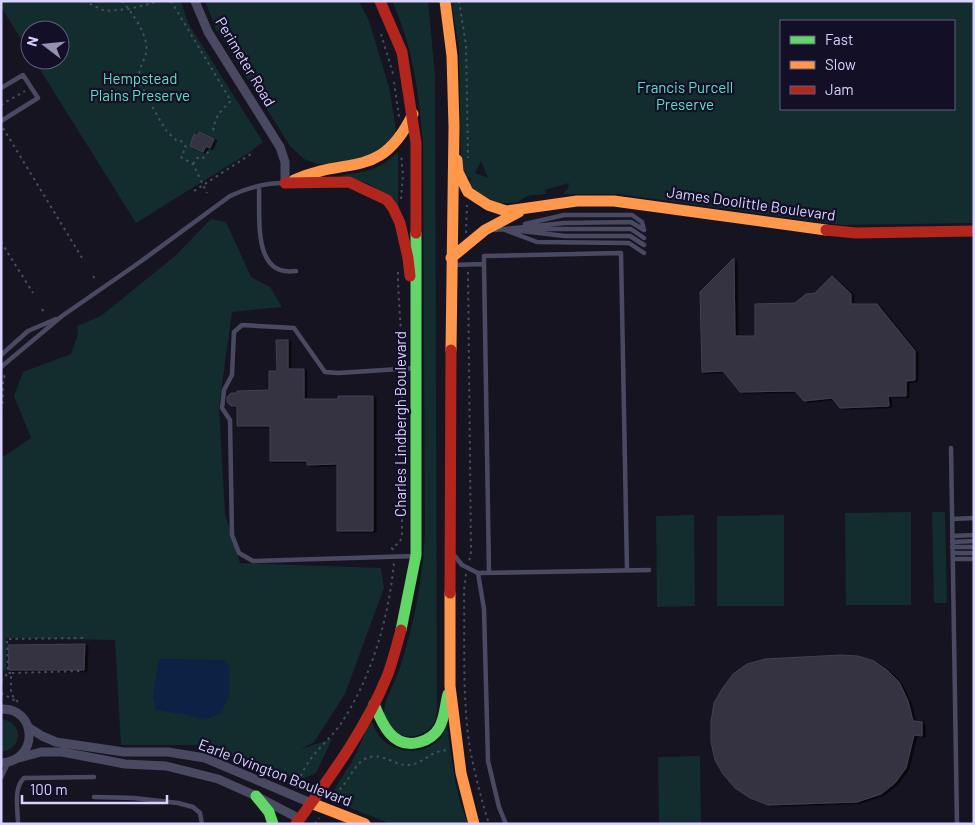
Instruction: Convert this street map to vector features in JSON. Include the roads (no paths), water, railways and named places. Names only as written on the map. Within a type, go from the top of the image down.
[{"type":"main road","name":"Charles Lindbergh Boulevard","points":[[301,822],[352,743],[374,704],[388,673],[403,624],[416,556],[416,162],[413,114],[402,52],[380,1]]},
{"type":"main road","points":[[445,1],[452,56],[454,127],[451,262],[450,686],[463,785],[474,824]]},
{"type":"main road","points":[[285,183],[315,171],[354,166],[374,160],[385,154],[400,138],[413,114]]},
{"type":"main road","name":"James Doolittle Boulevard","points":[[454,127],[458,172],[468,192],[488,205],[506,211],[577,201],[614,201],[832,231],[856,233],[974,231]]},
{"type":"main road","points":[[285,183],[349,182],[387,200],[397,216],[408,258],[416,316]]},
{"type":"main road","name":"James Doolittle Boulevard","points":[[451,262],[485,230],[526,209]]},
{"type":"main road","points":[[374,704],[390,736],[408,744],[416,743],[428,739],[438,731],[450,686]]},
{"type":"main road","points":[[256,796],[269,812],[273,824]]},
{"type":"main road","name":"Earle Ovington Boulevard","points":[[312,804],[365,824]]},
{"type":"street","name":"Perimeter Road","points":[[196,1],[208,32],[273,135],[285,183]]},
{"type":"street","points":[[1,709],[14,711]]},
{"type":"street","name":"Earle Ovington Boulevard","points":[[14,711],[25,720],[28,727],[56,742],[124,752],[168,752],[205,758],[312,804]]},
{"type":"street","points":[[19,758],[29,744],[30,735],[28,727]]},
{"type":"street","name":"Earle Ovington Boulevard","points":[[5,763],[41,752],[62,752],[125,764],[166,766],[218,778],[256,796],[301,822]]},
{"type":"lane","points":[[1,88],[24,75],[38,98],[1,121]]},
{"type":"lane","points":[[1,367],[62,316],[230,196],[245,189],[273,183],[285,183]]},
{"type":"lane","points":[[259,186],[261,241],[266,258],[278,270],[296,272]]},
{"type":"lane","points":[[504,229],[564,215],[632,215],[642,222],[644,230]]},
{"type":"lane","points":[[504,229],[565,236],[630,236],[644,245]]},
{"type":"lane","points":[[504,229],[537,242],[629,243],[644,253]]},
{"type":"lane","points":[[485,230],[631,229],[644,238]]},
{"type":"lane","points":[[489,573],[484,256],[621,253],[627,570]]},
{"type":"lane","points":[[451,262],[468,265],[484,264]]},
{"type":"lane","points":[[1,355],[28,330],[62,316]]},
{"type":"lane","points":[[416,368],[338,373],[325,372],[294,328],[242,325],[234,332],[232,375],[224,390],[222,408],[230,420],[232,535],[239,553],[253,561],[416,556]]},
{"type":"lane","points":[[951,448],[957,824]]},
{"type":"lane","points":[[952,519],[974,518]]},
{"type":"lane","points":[[952,536],[974,535]]},
{"type":"lane","points":[[952,547],[974,541]]},
{"type":"lane","points":[[952,547],[974,547]]},
{"type":"lane","points":[[952,547],[974,553]]},
{"type":"lane","points":[[451,551],[462,566],[478,573],[649,570]]},
{"type":"lane","points":[[953,559],[974,559]]},
{"type":"lane","points":[[478,573],[484,609],[488,761],[499,807],[506,824]]},
{"type":"lane","points":[[1,704],[14,711]]},
{"type":"lane","points":[[105,749],[105,760]]},
{"type":"lane","points":[[1,778],[5,763]]},
{"type":"lane","points":[[18,824],[18,789],[20,782],[24,778],[94,777]]},
{"type":"lane","points":[[94,797],[178,803],[193,807],[200,813],[202,824]]},
{"type":"water","points":[[159,659],[224,660],[229,665],[229,695],[221,714],[203,720],[188,715],[156,710],[153,696]]},
{"type":"park label","name":"Hempstead Plains Preserve","points":[[140,88]]},
{"type":"park label","name":"Francis Purcell Preserve","points":[[685,96]]}]
